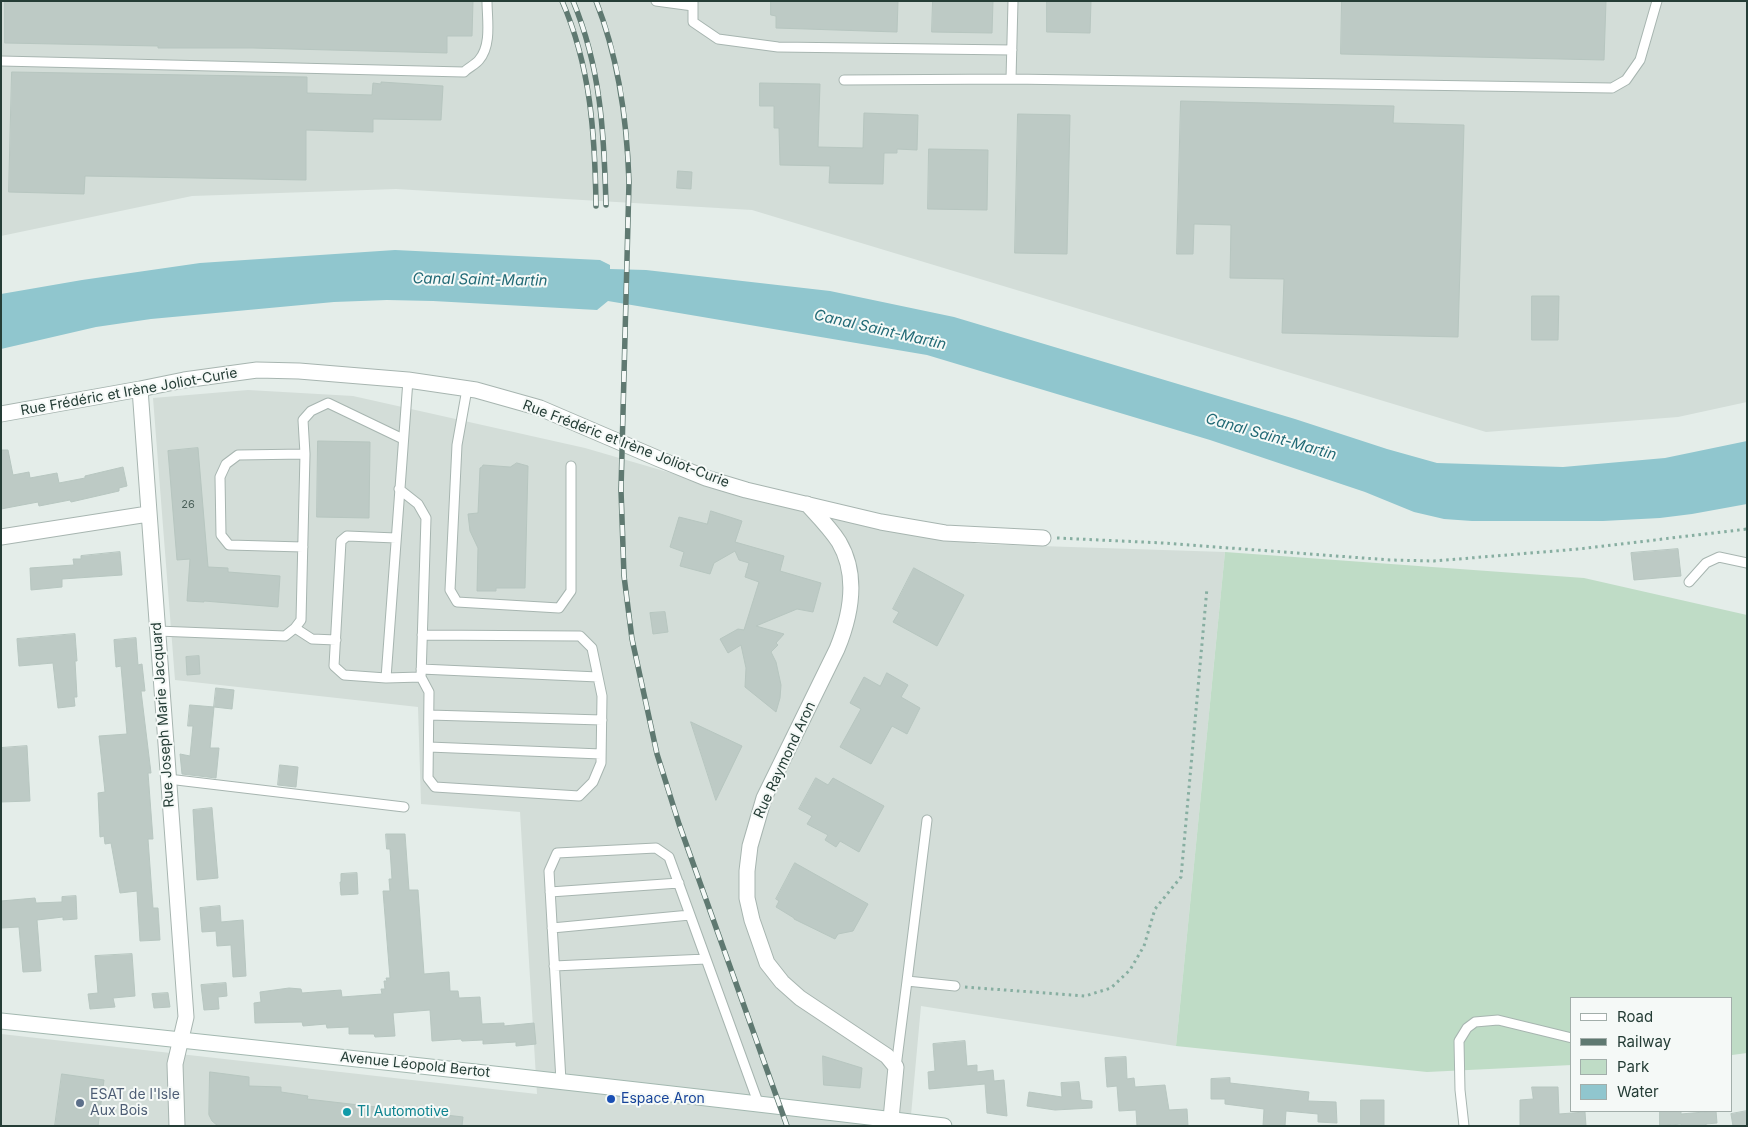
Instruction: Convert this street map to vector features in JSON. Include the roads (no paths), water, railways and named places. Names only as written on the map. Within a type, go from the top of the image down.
[{"type":"street","name":"Rue Frédéric et Irène Joliot-Curie","points":[[1,414],[184,380],[257,370],[299,371],[408,380],[467,389],[540,408],[706,478],[746,490],[881,522],[945,533],[1043,538]]},
{"type":"street","name":"Rue Joseph Marie Jacquard","points":[[140,389],[186,1017],[174,1064],[177,1126]]},
{"type":"street","name":"Rue Raymond Aron","points":[[807,504],[838,541],[845,554],[850,569],[850,607],[845,630],[837,649],[764,798],[750,846],[747,871],[747,898],[752,920],[768,963],[782,982],[800,998],[887,1056],[896,1067]]},
{"type":"street","points":[[1,538],[148,514]]},
{"type":"street","name":"Avenue Léopold Bertot","points":[[1,1021],[561,1081],[944,1126]]},
{"type":"street","points":[[891,1120],[896,1067]]},
{"type":"lane","points":[[1,61],[464,72],[479,60],[485,49],[488,1]]},
{"type":"lane","points":[[656,1],[693,4],[692,22],[718,39],[778,48],[1012,50]]},
{"type":"lane","points":[[1010,79],[1013,1]]},
{"type":"lane","points":[[844,80],[1010,79],[1612,88],[1626,80],[1640,60],[1657,1]]},
{"type":"lane","points":[[386,678],[408,380]]},
{"type":"lane","points":[[467,389],[457,454],[450,590],[456,602],[559,608],[566,600],[571,591],[571,466]]},
{"type":"lane","points":[[157,630],[285,636],[296,628],[301,620],[303,420],[311,411],[328,403],[403,439]]},
{"type":"lane","points":[[303,547],[229,545],[221,534],[220,477],[226,464],[238,455],[304,454]]},
{"type":"lane","points":[[399,489],[418,504],[426,518],[422,635],[421,673],[430,692],[428,778],[435,787],[579,796],[593,782],[601,763],[602,696],[592,648],[580,636],[422,635]]},
{"type":"lane","points":[[396,538],[347,536],[341,541],[334,666],[344,675],[386,678],[421,673],[598,677]]},
{"type":"lane","points":[[1689,582],[1706,563],[1719,557],[1747,563]]},
{"type":"lane","points":[[296,628],[312,638],[336,640]]},
{"type":"lane","points":[[429,715],[602,720]]},
{"type":"lane","points":[[428,747],[601,754]]},
{"type":"lane","points":[[168,779],[404,807]]},
{"type":"lane","points":[[896,1067],[928,820]]},
{"type":"lane","points":[[561,1081],[548,870],[557,853],[656,848],[669,856],[759,1105]]},
{"type":"lane","points":[[550,892],[679,883]]},
{"type":"lane","points":[[552,928],[690,915]]},
{"type":"lane","points":[[554,966],[706,959]]},
{"type":"lane","points":[[907,981],[955,986]]},
{"type":"lane","points":[[1464,1126],[1460,1090],[1460,1041],[1467,1028],[1475,1022],[1498,1020],[1570,1038]]},
{"type":"water","name":"Canal Saint-Martin","points":[[395,250],[600,260],[610,265],[610,269],[646,270],[830,291],[954,317],[1437,463],[1563,467],[1665,458],[1747,441],[1747,504],[1660,518],[1603,521],[1472,521],[1444,519],[1414,512],[1365,492],[1210,440],[927,355],[608,301],[597,310],[433,301],[334,302],[151,319],[96,327],[1,349],[1,294],[200,263]]},
{"type":"railway","points":[[562,1],[579,51],[590,102],[596,206]]},
{"type":"railway","points":[[573,1],[590,51],[595,76],[602,126],[606,205]]},
{"type":"railway","points":[[596,1],[611,45],[616,67],[624,113],[628,159],[621,490],[624,576],[632,639],[657,754],[679,824],[787,1126]]},
{"type":"place","name":"Espace Aron","points":[[611,1099]]},
{"type":"place","name":"ESAT de l'Isle Aux Bois","points":[[80,1103]]},
{"type":"place","name":"TI Automotive","points":[[347,1112]]}]
